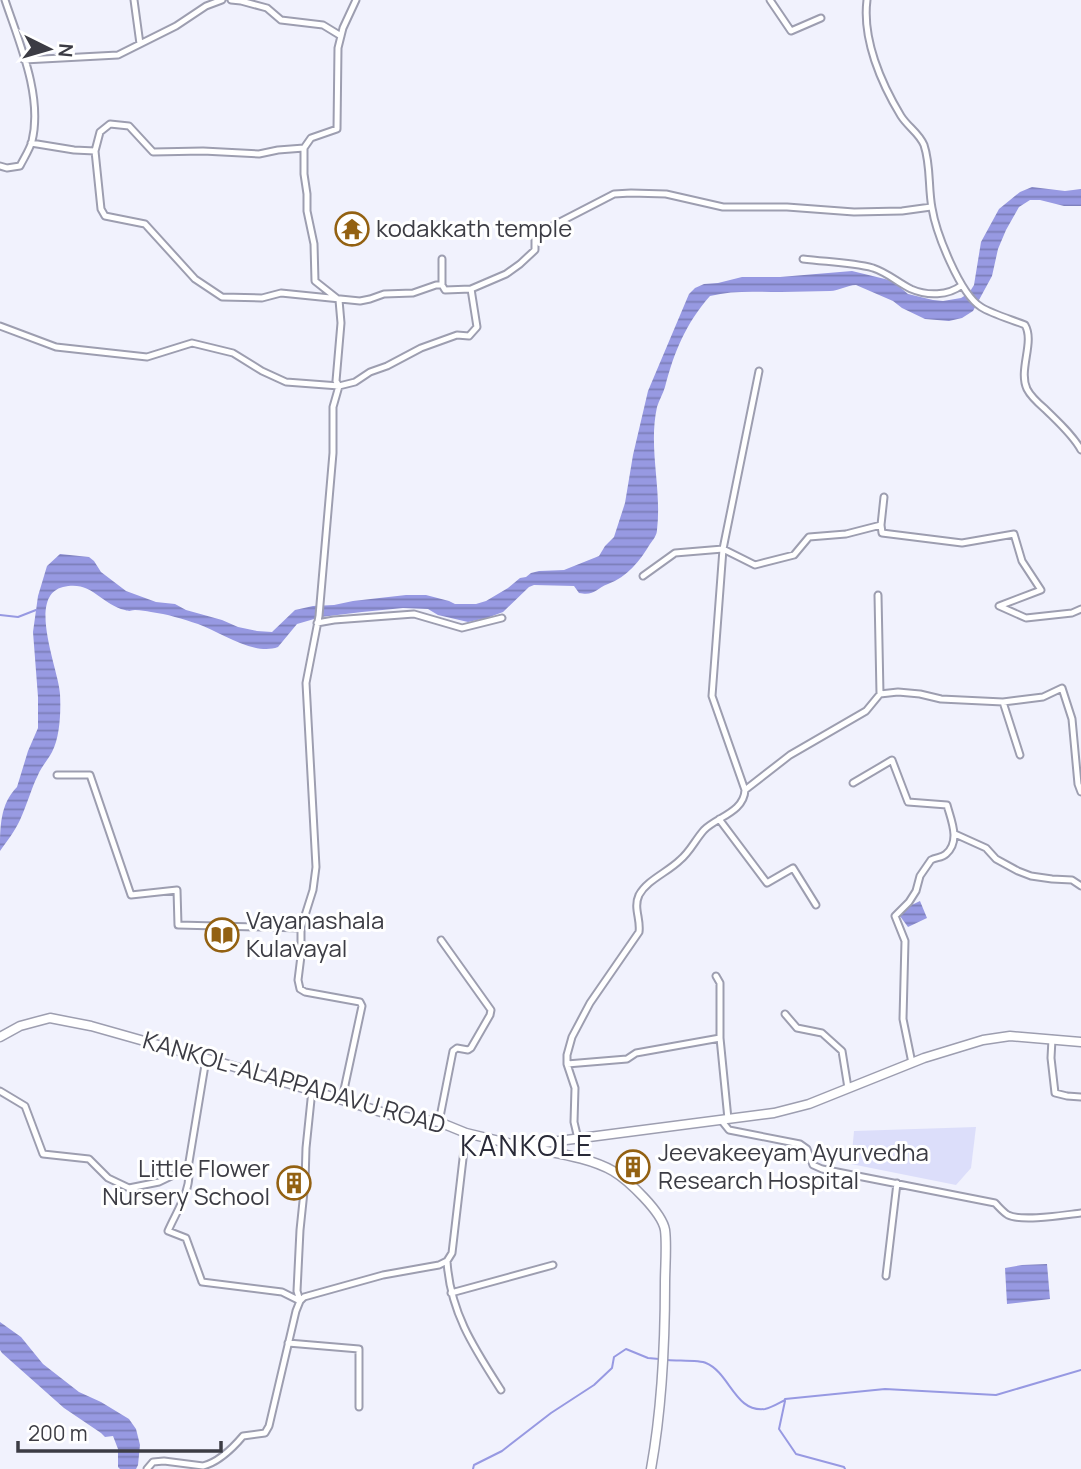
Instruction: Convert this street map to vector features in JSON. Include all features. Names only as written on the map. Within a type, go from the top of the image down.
[{"type":"main road","name":"KANKOL-ALAPPADAVU ROAD","points":[[0,1037],[20,1026],[50,1018],[91,1026],[391,1115],[439,1122],[466,1133],[520,1146],[774,1113],[809,1104],[912,1063],[983,1041],[1010,1036],[1081,1042]]},
{"type":"main road","points":[[520,1146],[584,1160],[614,1172],[631,1185],[656,1213],[665,1229],[665,1338],[651,1469]]},
{"type":"street","points":[[0,166],[20,166],[31,143],[35,106],[5,0]]},
{"type":"street","points":[[134,0],[140,44]]},
{"type":"street","points":[[24,60],[118,55],[176,26],[206,6],[222,0]]},
{"type":"street","points":[[231,0],[267,8],[281,20],[323,25],[341,36]]},
{"type":"street","points":[[342,1099],[362,1006],[360,1002],[305,992],[300,989],[298,980],[302,928],[313,890],[316,867],[306,683],[320,603],[333,453],[333,407],[339,386],[337,381],[341,323],[339,300],[315,281],[314,244],[307,211],[304,148],[310,138],[337,129],[338,48],[356,0]]},
{"type":"street","points":[[770,0],[791,31],[821,18]]},
{"type":"street","points":[[867,0],[871,47],[881,75],[903,119],[919,135],[924,147],[930,173],[931,207],[956,275],[979,306],[1025,325],[1029,332],[1025,387],[1081,450]]},
{"type":"street","points":[[304,148],[259,154],[153,152],[129,126],[110,124],[100,132],[95,151],[101,209],[105,216],[145,225],[195,279],[222,297],[262,298],[281,293],[360,301],[384,294],[413,293],[443,285]]},
{"type":"street","points":[[31,143],[95,151]]},
{"type":"street","points":[[442,259],[445,290],[471,289],[506,274],[520,264],[535,250],[535,237],[614,194],[666,194],[723,207],[788,207],[854,212],[902,211],[931,207]]},
{"type":"street","points":[[803,259],[878,270],[921,292],[946,293],[963,287]]},
{"type":"street","points":[[0,326],[56,347],[147,357],[192,343],[233,353],[286,382],[339,386],[355,382],[421,348],[457,335],[469,336],[477,327],[471,289]]},
{"type":"street","points":[[578,1139],[575,1088],[567,1064],[567,1055],[572,1037],[590,1003],[639,932],[636,904],[639,896],[645,887],[687,854],[705,830],[736,808],[744,795],[745,790],[712,696],[723,549],[759,372]]},
{"type":"street","points":[[884,497],[882,533],[962,544],[1014,534],[1022,561],[1041,590],[999,606],[1026,618],[1072,613],[1081,609]]},
{"type":"street","points":[[643,576],[675,553],[723,549],[755,565],[794,555],[808,537],[846,534],[881,525]]},
{"type":"street","points":[[745,790],[790,755],[866,711],[880,694],[878,595]]},
{"type":"street","points":[[317,623],[414,614],[462,628],[502,618]]},
{"type":"street","points":[[880,694],[898,692],[941,699],[1003,702],[1043,697],[1062,688],[1072,719],[1081,792]]},
{"type":"street","points":[[1003,702],[1020,755]]},
{"type":"street","points":[[853,783],[892,760],[908,802],[947,805],[955,834],[951,849],[942,857],[930,860],[920,876],[916,891],[895,916],[905,941],[903,1019],[912,1063]]},
{"type":"street","points":[[57,775],[90,775],[131,895],[177,890],[178,925],[302,928]]},
{"type":"street","points":[[719,819],[767,883],[793,868],[816,905]]},
{"type":"street","points":[[955,834],[986,848],[996,859],[1018,871],[1041,878],[1072,880],[1081,886]]},
{"type":"street","points":[[439,1122],[453,1051],[457,1048],[471,1048],[491,1012],[490,1006],[441,940]]},
{"type":"street","points":[[716,976],[720,983],[724,1120],[729,1130],[800,1144],[807,1149],[813,1165],[822,1169],[995,1203],[1008,1215],[1024,1218],[1081,1213]]},
{"type":"street","points":[[785,1014],[797,1028],[822,1033],[842,1051],[848,1088]]},
{"type":"street","points":[[567,1064],[627,1059],[636,1054],[720,1038]]},
{"type":"street","points":[[1052,1039],[1055,1093],[1081,1097]]},
{"type":"street","points":[[206,1059],[187,1168],[190,1177],[168,1231],[186,1238],[202,1282],[282,1292],[300,1301]]},
{"type":"street","points":[[300,1301],[297,1291],[300,1230],[312,1090]]},
{"type":"street","points":[[0,1091],[25,1106],[43,1154],[89,1159],[108,1178],[129,1188],[159,1182],[187,1168]]},
{"type":"street","points":[[147,1469],[153,1462],[164,1461],[209,1465],[233,1448],[243,1436],[265,1433],[269,1426],[296,1311],[304,1297],[447,1261],[452,1253],[466,1133]]},
{"type":"street","points":[[886,1276],[897,1183]]},
{"type":"street","points":[[447,1261],[448,1278],[459,1317],[471,1344],[501,1390]]},
{"type":"street","points":[[452,1293],[553,1265]]},
{"type":"street","points":[[288,1343],[359,1349],[359,1407]]},
{"type":"shaded area","points":[[976,1127],[971,1168],[956,1185],[851,1164],[854,1131]]},
{"type":"water","points":[[1032,187],[1065,191],[1081,189],[1081,206],[1030,200],[1019,207],[998,249],[992,276],[973,311],[962,318],[949,321],[925,319],[856,285],[830,291],[736,292],[710,296],[682,338],[657,407],[654,438],[658,499],[656,534],[627,573],[592,593],[579,593],[574,586],[534,585],[503,612],[468,622],[438,615],[428,609],[403,608],[321,617],[297,624],[278,647],[269,649],[248,646],[175,617],[128,611],[81,587],[63,587],[52,593],[47,604],[46,618],[60,694],[58,732],[55,746],[39,772],[20,820],[0,851],[4,808],[17,787],[38,728],[33,632],[38,596],[47,566],[60,554],[89,557],[101,572],[126,591],[257,631],[272,632],[295,610],[313,606],[406,595],[426,595],[455,604],[486,601],[531,573],[564,570],[599,556],[614,537],[625,503],[648,391],[689,294],[695,288],[742,277],[852,271],[889,280],[908,294],[943,301],[961,298],[969,293],[974,285],[981,242],[999,209],[1020,192]]},
{"type":"water","points":[[920,901],[927,918],[908,927],[897,912]]},
{"type":"water","points":[[1047,1264],[1050,1299],[1007,1304],[1005,1268]]},
{"type":"water","points":[[0,1322],[21,1337],[43,1364],[79,1392],[129,1419],[136,1429],[140,1445],[136,1469],[120,1469],[118,1449],[113,1436],[105,1437],[64,1408],[2,1353]]},
{"type":"waterway","points":[[0,615],[18,617],[36,610]]},
{"type":"waterway","points":[[473,1469],[474,1465],[502,1451],[551,1413],[594,1385],[612,1368],[614,1357],[626,1349],[648,1358],[659,1359]]},
{"type":"waterway","points":[[668,1360],[706,1363],[721,1375],[739,1399],[755,1409],[765,1409],[785,1400]]},
{"type":"waterway","points":[[785,1399],[885,1389],[996,1395],[1081,1370]]},
{"type":"waterway","points":[[785,1401],[779,1429],[796,1454],[845,1469]]},
{"type":"place","name":"kodakkath temple","points":[[352,229]]},
{"type":"place","name":"Vayanashala Kulavayal","points":[[222,935]]},
{"type":"place","name":"Jeevakeeyam Ayurvedha Research Hospital","points":[[633,1167]]},
{"type":"place","name":"Little Flower Nursery School","points":[[294,1183]]},
{"type":"district","name":"KANKOLE","points":[[527,1146]]}]
